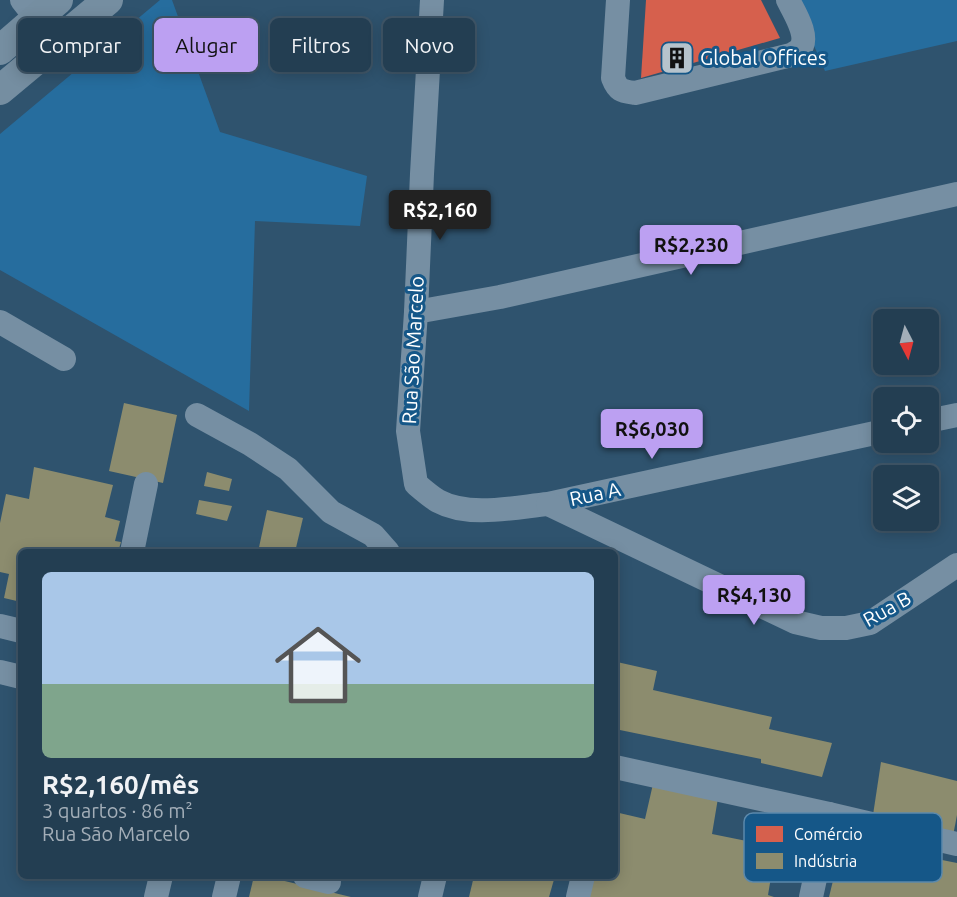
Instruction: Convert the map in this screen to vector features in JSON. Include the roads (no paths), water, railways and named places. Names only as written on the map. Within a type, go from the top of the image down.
[{"type":"main road","points":[[0,90],[108,0]]},
{"type":"main road","points":[[0,50],[39,6]]},
{"type":"street","name":"Rua São Marcelo","points":[[416,484],[408,431],[432,0]]},
{"type":"street","points":[[618,0],[614,78],[616,87],[635,93],[791,55],[803,44],[803,37],[802,27],[788,0]]},
{"type":"street","points":[[416,312],[511,295],[957,194]]},
{"type":"street","points":[[0,321],[64,359]]},
{"type":"street","points":[[197,415],[250,444],[288,469],[331,512],[373,535],[385,549]]},
{"type":"street","points":[[939,419],[957,415]]},
{"type":"street","name":"Rua A","points":[[416,484],[438,501],[471,510],[548,504],[873,433]]},
{"type":"street","points":[[133,549],[146,484]]},
{"type":"street","name":"Rua B","points":[[548,504],[795,622],[821,628],[846,628],[870,623],[957,565]]},
{"type":"street","points":[[0,626],[18,630]]},
{"type":"street","points":[[0,672],[18,676]]},
{"type":"street","points":[[618,768],[824,813]]},
{"type":"street","points":[[942,840],[957,844]]},
{"type":"street","points":[[156,897],[160,879]]},
{"type":"street","points":[[317,879],[329,882]]},
{"type":"street","points":[[430,897],[434,879]]},
{"type":"street","points":[[578,897],[582,879]]},
{"type":"street","points":[[811,897],[814,882]]},
{"type":"place","name":"Global Offices","points":[[677,58]]}]
